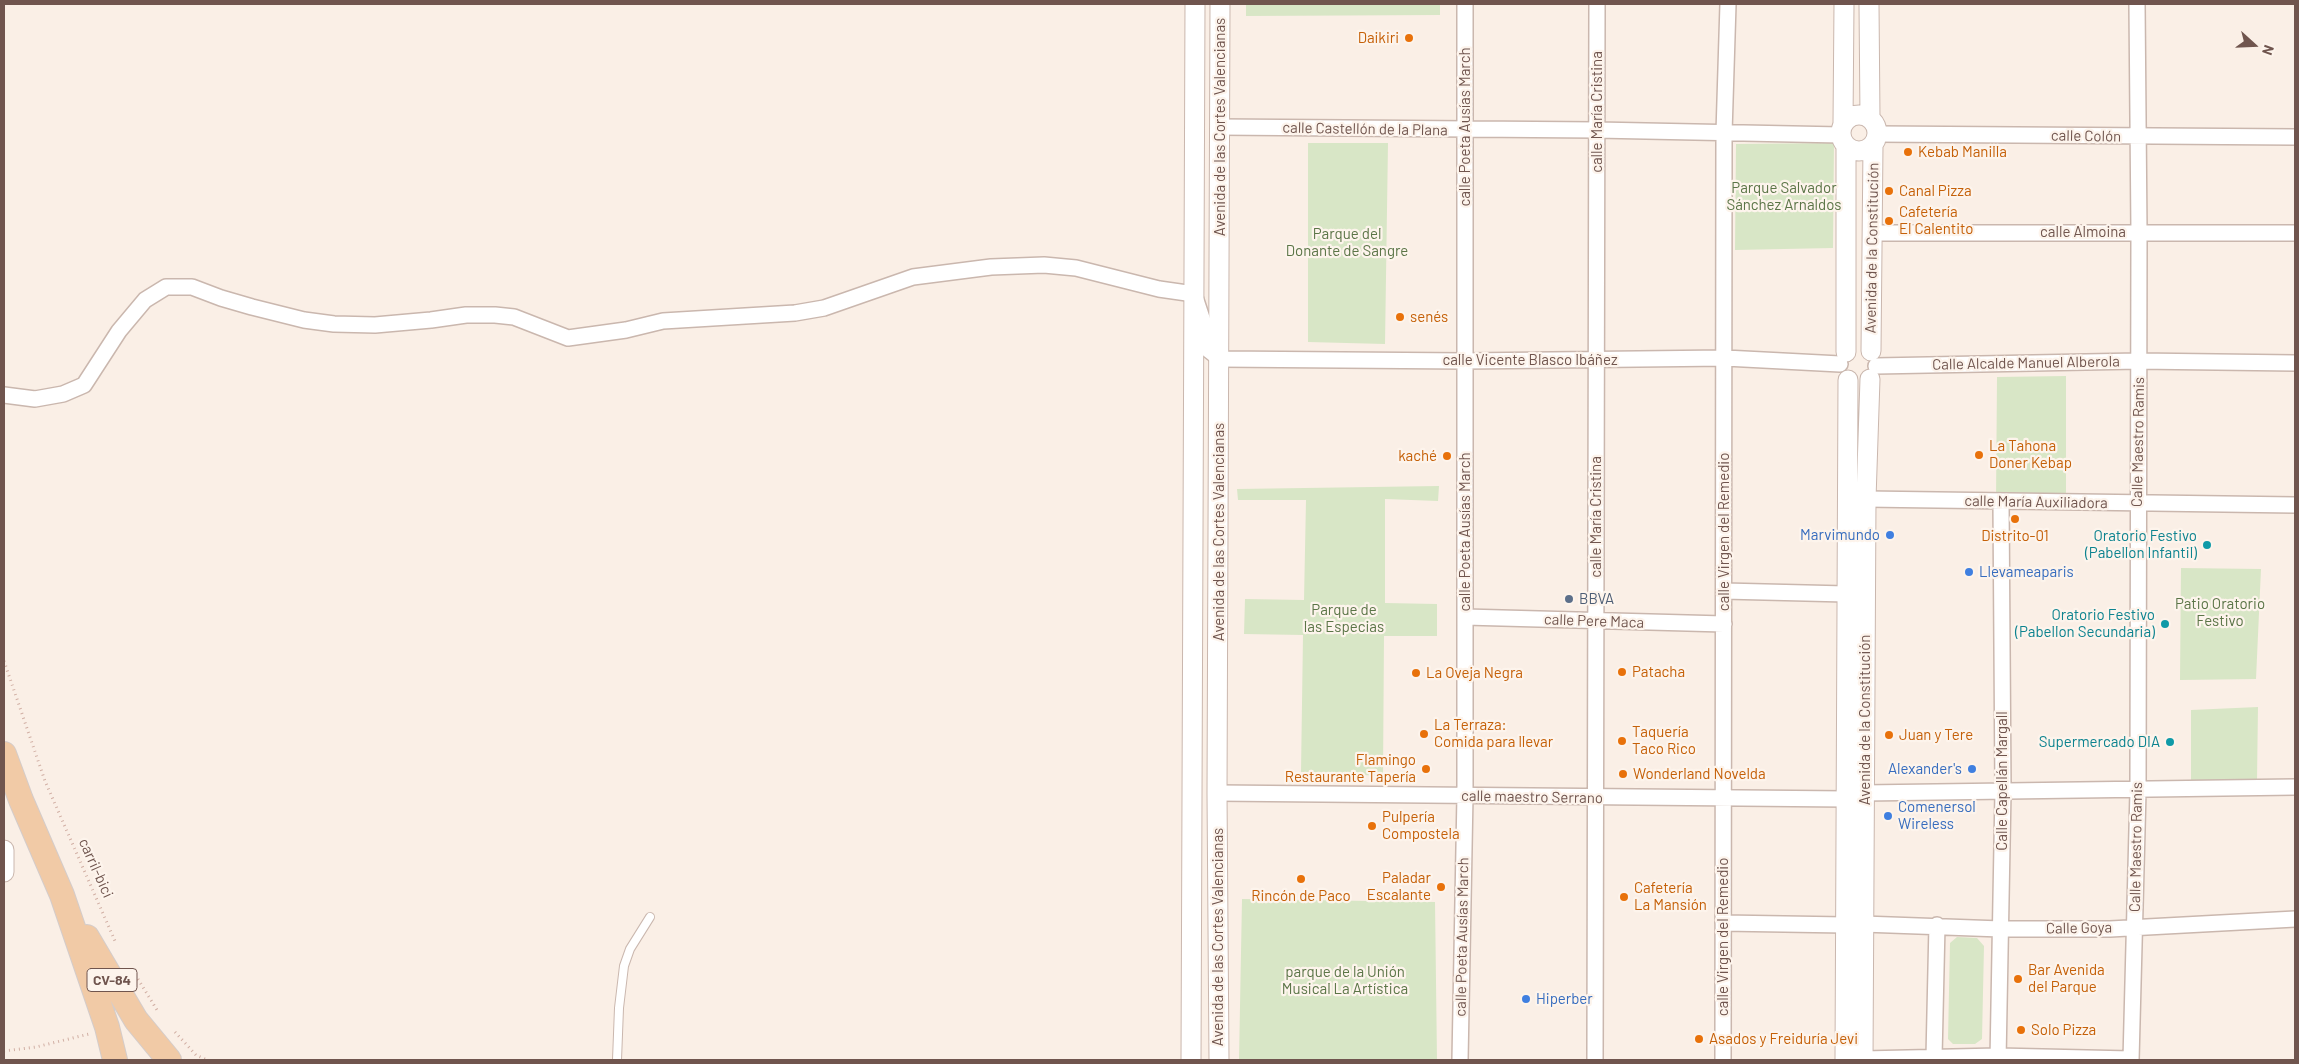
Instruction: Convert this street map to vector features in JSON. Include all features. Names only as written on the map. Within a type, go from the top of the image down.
[{"type":"main road","name":"CV-84","points":[[4,754],[20,800],[62,895],[107,1027],[115,1060]]},
{"type":"main road","name":"CV-84","points":[[62,895],[136,1020],[169,1060]]},
{"type":"street","name":"Avenida de las Cortes Valencianas","points":[[1191,1060],[1195,4]]},
{"type":"street","name":"Avenida de las Cortes Valencianas","points":[[1219,1060],[1217,793],[1220,4]]},
{"type":"street","name":"calle Poeta Ausías March","points":[[1460,1060],[1466,795],[1465,4]]},
{"type":"street","name":"calle María Cristina","points":[[1595,1060],[1597,4]]},
{"type":"street","name":"calle Virgen del Remedio","points":[[1723,1060],[1724,133],[1728,4]]},
{"type":"street","name":"Avenida de la Constitución","points":[[1844,4],[1846,799],[1854,925],[1857,1060]]},
{"type":"street","name":"Avenida de la Constitución","points":[[1854,925],[1864,793],[1866,499],[1872,365],[1871,233],[1874,132],[1870,4]]},
{"type":"street","name":"Calle Maestro Ramis","points":[[2132,1060],[2138,790],[2137,504],[2139,232],[2137,4]]},
{"type":"street","points":[[1853,115],[1865,115],[1874,132],[1868,149],[1856,151],[1843,134],[1853,115]]},
{"type":"street","name":"calle Castellón de la Plana","points":[[1219,127],[1843,134]]},
{"type":"street","name":"calle Colón","points":[[1874,132],[2295,137]]},
{"type":"street","name":"calle Almoina","points":[[1871,233],[2295,233]]},
{"type":"street","points":[[4,395],[35,399],[63,394],[84,385],[119,331],[145,300],[166,287],[192,287],[252,307],[304,320],[334,324],[374,325],[466,315],[495,315],[514,317],[568,338],[626,330],[663,321],[768,315],[824,308],[913,277],[991,267],[1044,265],[1076,268],[1120,281],[1194,294],[1203,321],[1206,348],[1220,359]]},
{"type":"street","points":[[1860,346],[1872,365],[1859,383],[1845,365],[1854,347],[1860,346]]},
{"type":"street","name":"calle Vicente Blasco Ibáñez","points":[[1220,359],[1465,361],[1725,358],[1845,365]]},
{"type":"street","name":"Calle Alcalde Manuel Alberola","points":[[1872,365],[2138,361],[2295,363]]},
{"type":"street","name":"calle María Auxiliadora","points":[[1866,499],[2295,505]]},
{"type":"street","name":"Calle Capellán Margall","points":[[1998,1058],[2003,791],[2001,502]]},
{"type":"street","points":[[1724,591],[1846,594]]},
{"type":"street","name":"calle Pere Maca","points":[[1465,617],[1724,624]]},
{"type":"street","points":[[1864,793],[2295,787]]},
{"type":"street","name":"calle maestro Serrano","points":[[1217,793],[1846,799]]},
{"type":"street","points":[[4,850],[4,872]]},
{"type":"street","name":"Calle Goya","points":[[1723,923],[1937,925],[2001,929],[2110,929],[2295,919]]},
{"type":"street","points":[[1934,1057],[1937,925]]},
{"type":"street","points":[[1857,1060],[1934,1057],[2132,1060]]},
{"type":"lane","points":[[617,1060],[619,1008],[624,966],[630,948],[650,917]]},
{"type":"path","name":"carril-bici","points":[[4,661],[45,781],[120,949]]},
{"type":"path","points":[[135,974],[160,1016]]},
{"type":"path","points":[[4,1051],[36,1048],[107,1027]]},
{"type":"path","points":[[172,1029],[196,1055],[207,1060]]},
{"type":"green space","points":[[1246,4],[1440,4],[1440,15],[1246,16]]},
{"type":"green space","name":"Parque del Donante de Sangre","points":[[1308,143],[1388,143],[1385,344],[1308,342]]},
{"type":"green space","name":"Parque Salvador Sánchez Arnaldos","points":[[1834,143],[1833,248],[1735,250],[1736,144]]},
{"type":"green space","points":[[2066,376],[2066,501],[1996,501],[1997,377]]},
{"type":"green space","name":"Parque de las Especias","points":[[1439,486],[1438,501],[1385,499],[1385,603],[1437,604],[1437,636],[1384,636],[1383,776],[1301,772],[1303,635],[1244,634],[1245,599],[1304,600],[1306,500],[1238,500],[1237,489]]},
{"type":"green space","name":"Patio Oratorio Festivo","points":[[2181,568],[2261,569],[2256,679],[2180,680]]},
{"type":"green space","points":[[2258,707],[2257,780],[2191,780],[2191,710]]},
{"type":"green space","name":"parque de la Unión Musical La Artística","points":[[1242,899],[1435,902],[1437,1060],[1239,1060]]},
{"type":"green space","points":[[1957,937],[1977,938],[1984,946],[1982,1039],[1975,1044],[1953,1044],[1948,1039],[1950,943]]},
{"type":"place","name":"Daikiri","points":[[1409,38]]},
{"type":"place","name":"Kebab Manilla","points":[[1908,152]]},
{"type":"place","name":"Canal Pizza","points":[[1889,191]]},
{"type":"place","name":"Cafetería El Calentito","points":[[1889,221]]},
{"type":"place","name":"senés","points":[[1400,317]]},
{"type":"place","name":"La Tahona Doner Kebap","points":[[1979,455]]},
{"type":"place","name":"kaché","points":[[1447,456]]},
{"type":"place","name":"Distrito-01","points":[[2015,519]]},
{"type":"place","name":"Marvimundo","points":[[1890,535]]},
{"type":"place","name":"Oratorio Festivo (Pabellon Infantil)","points":[[2207,545]]},
{"type":"place","name":"Llevameaparis","points":[[1969,572]]},
{"type":"place","name":"BBVA","points":[[1569,599]]},
{"type":"place","name":"Oratorio Festivo (Pabellon Secundaria)","points":[[2165,624]]},
{"type":"place","name":"Patacha","points":[[1622,672]]},
{"type":"place","name":"La Oveja Negra","points":[[1416,673]]},
{"type":"place","name":"La Terraza: Comida para llevar","points":[[1424,734]]},
{"type":"place","name":"Juan y Tere","points":[[1889,735]]},
{"type":"place","name":"Taquería Taco Rico","points":[[1622,741]]},
{"type":"place","name":"Supermercado DIA","points":[[2170,742]]},
{"type":"place","name":"Flamingo Restaurante Tapería","points":[[1426,769]]},
{"type":"place","name":"Alexander's","points":[[1972,769]]},
{"type":"place","name":"Wonderland Novelda","points":[[1623,774]]},
{"type":"place","name":"Comenersol Wireless","points":[[1888,816]]},
{"type":"place","name":"Pulpería Compostela","points":[[1372,826]]},
{"type":"place","name":"Rincón de Paco","points":[[1301,879]]},
{"type":"place","name":"Paladar Escalante","points":[[1441,887]]},
{"type":"place","name":"Cafetería La Mansión","points":[[1624,897]]},
{"type":"place","name":"Bar Avenida del Parque","points":[[2018,979]]},
{"type":"place","name":"Hiperber","points":[[1526,999]]},
{"type":"place","name":"Solo Pizza","points":[[2021,1030]]},
{"type":"place","name":"Asados y Freiduría Jevi","points":[[1699,1039]]}]
